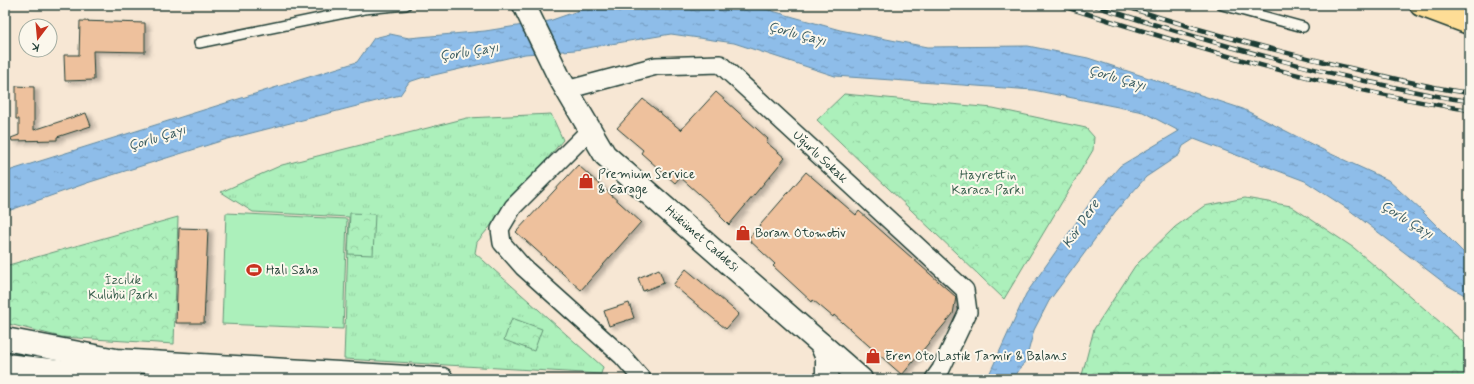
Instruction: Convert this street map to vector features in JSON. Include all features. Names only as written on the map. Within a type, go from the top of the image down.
[{"type":"main road","name":"Hükümet Caddesi","points":[[524,5],[563,83],[605,155],[855,373]]},
{"type":"main road","points":[[1421,5],[1469,23]]},
{"type":"main road","points":[[5,339],[116,360],[442,379]]},
{"type":"main road","points":[[821,344],[827,358],[828,379]]},
{"type":"main road","points":[[5,365],[93,377],[131,379]]},
{"type":"main road","points":[[828,379],[834,373],[855,373]]},
{"type":"street","name":"Uğurlu Sokak","points":[[563,83],[656,66],[720,64],[965,290],[968,312],[941,369],[934,379]]},
{"type":"street","points":[[590,130],[513,206],[500,229],[502,243],[523,267],[622,356],[642,379]]},
{"type":"lane","points":[[198,43],[364,9],[406,5]]},
{"type":"lane","points":[[1222,5],[1303,27]]},
{"type":"green space","name":"Hayrettin Karaca Parkı","points":[[844,94],[993,108],[1086,128],[1094,137],[1093,150],[1004,299],[817,120]]},
{"type":"green space","points":[[551,114],[563,140],[477,242],[475,253],[603,367],[601,374],[344,359],[349,217],[253,212],[221,192],[282,165],[467,118]]},
{"type":"green space","points":[[1245,198],[1291,206],[1354,248],[1469,347],[1466,379],[1081,379],[1094,329],[1135,266],[1175,227],[1204,206]]},
{"type":"green space","points":[[226,213],[347,219],[343,329],[222,324]]},
{"type":"green space","points":[[350,213],[375,214],[373,255],[348,254]]},
{"type":"green space","name":"İzcilik Kulübü Parkı","points":[[178,217],[174,344],[61,337],[5,323],[5,266]]},
{"type":"green space","points":[[512,318],[542,329],[534,351],[504,340]]},
{"type":"water","points":[[595,5],[751,5],[840,30],[927,47],[1028,46],[1088,58],[1243,109],[1329,153],[1388,180],[1422,211],[1469,258],[1468,297],[1447,285],[1348,209],[1305,181],[1194,139],[1183,146],[1179,155],[1146,177],[1115,212],[1049,301],[1034,330],[1026,360],[1013,379],[987,379],[1026,294],[1099,190],[1120,166],[1179,131],[1143,112],[1033,90],[835,76],[734,43],[671,34],[575,50],[525,54],[421,78],[409,82],[400,95],[224,140],[90,182],[5,212],[5,172],[357,62],[374,38],[390,34],[409,38],[485,31],[549,21]]},
{"type":"building","points":[[80,21],[145,23],[145,52],[93,51],[94,80],[65,81],[64,55],[79,55]]},
{"type":"building","points":[[16,86],[34,87],[34,130],[86,113],[91,126],[57,137],[57,140],[12,141],[11,138],[19,135],[19,119],[16,119]]},
{"type":"building","points":[[716,92],[768,139],[766,142],[785,158],[729,225],[720,216],[721,215],[717,210],[680,177],[675,183],[641,153],[643,150],[617,128],[643,99],[681,130]]},
{"type":"building","points":[[578,165],[641,222],[581,290],[516,232]]},
{"type":"building","points":[[806,172],[856,215],[859,211],[956,297],[953,314],[902,375],[834,315],[833,317],[813,300],[812,302],[773,266],[775,264],[748,239]]},
{"type":"building","points":[[179,228],[208,229],[204,323],[176,323]]},
{"type":"building","points":[[659,269],[664,283],[643,291],[638,278]]},
{"type":"building","points":[[686,269],[739,314],[726,329],[673,285]]},
{"type":"building","points":[[629,303],[634,318],[609,326],[604,311]]},
{"type":"railway","points":[[1059,5],[1211,51],[1313,79],[1365,91],[1469,110]]},
{"type":"railway","points":[[1092,5],[1193,36],[1296,64],[1365,81],[1469,101]]},
{"type":"railway","points":[[1121,5],[1180,24],[1269,48],[1414,83],[1469,93]]},
{"type":"place","name":"Premium Service & Garage","points":[[586,181]]},
{"type":"place","name":"Boran Otomotiv","points":[[743,233]]},
{"type":"place","name":"Halı Saha","points":[[254,270]]},
{"type":"place","name":"Eren Oto Lastik Tamir & Balans","points":[[873,356]]},
{"type":"water label","name":"Çorlu Çayı","points":[[797,34]]},
{"type":"water label","name":"Çorlu Çayı","points":[[469,52]]},
{"type":"water label","name":"Çorlu Çayı","points":[[1117,78]]},
{"type":"water label","name":"Çorlu Çayı","points":[[157,138]]},
{"type":"water label","name":"Çorlu Çayı","points":[[1407,220]]},
{"type":"water label","name":"Kör Dere","points":[[1081,224]]}]
